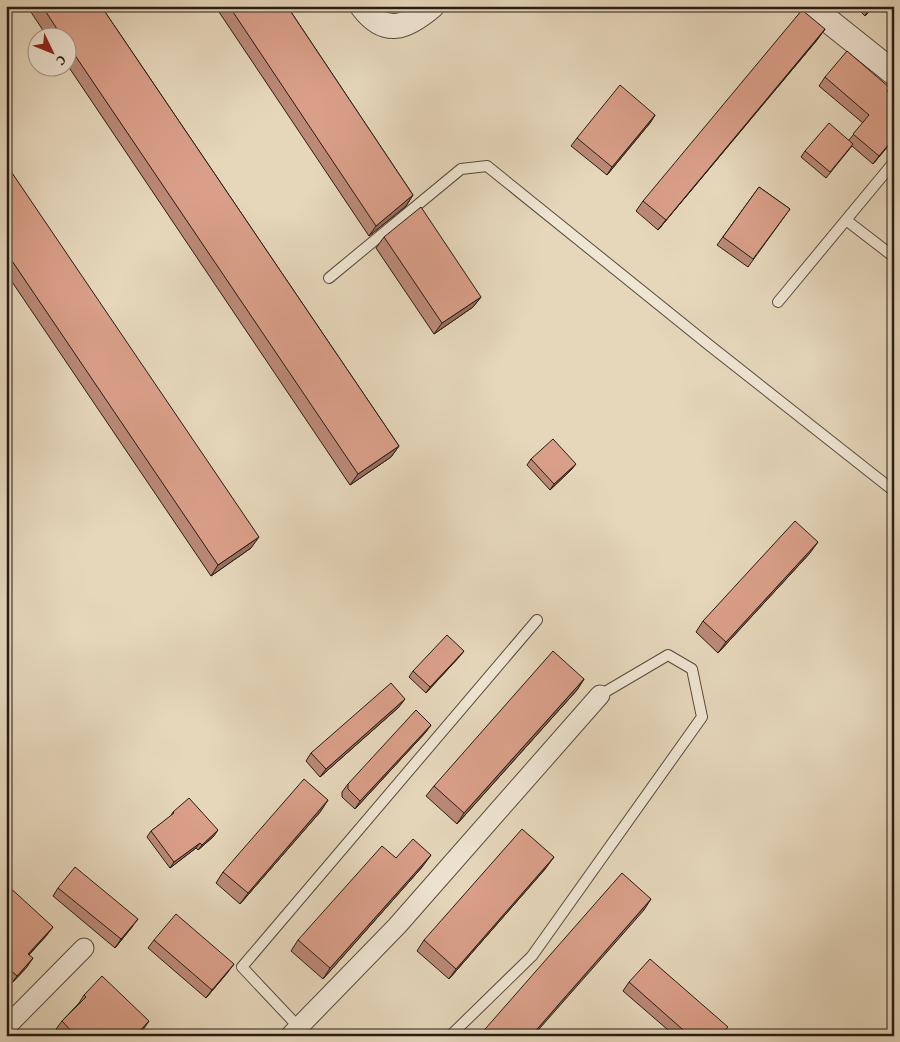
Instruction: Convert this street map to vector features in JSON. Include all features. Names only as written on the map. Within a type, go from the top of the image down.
[{"type":"street","points":[[370,14],[388,26],[398,27],[418,19],[432,6]]},
{"type":"street","points":[[810,6],[894,73]]},
{"type":"street","points":[[298,1033],[397,926],[600,695]]},
{"type":"street","points":[[6,1027],[84,948]]},
{"type":"lane","points":[[778,302],[894,162]]},
{"type":"lane","points":[[329,278],[461,169],[487,166],[709,345],[894,490]]},
{"type":"lane","points":[[846,220],[894,257]]},
{"type":"lane","points":[[298,1033],[242,967],[537,620]]},
{"type":"lane","points":[[450,1036],[532,956],[702,717],[692,669],[668,655],[600,695]]},
{"type":"building","points":[[42,6],[101,6],[399,446],[358,474],[78,60],[78,28],[56,28]]},
{"type":"building","points":[[229,6],[287,6],[413,195],[376,226]]},
{"type":"building","points":[[802,10],[825,29],[666,220],[643,201]]},
{"type":"building","points":[[847,51],[890,88],[887,91],[894,97],[894,138],[879,156],[853,134],[869,115],[825,77]]},
{"type":"building","points":[[620,85],[655,115],[612,167],[577,138]]},
{"type":"building","points":[[829,123],[853,144],[830,172],[805,151]]},
{"type":"building","points":[[6,164],[259,537],[218,565],[6,252]]},
{"type":"building","points":[[759,187],[790,209],[753,259],[723,237]]},
{"type":"building","points":[[421,207],[481,297],[442,323],[384,237]]},
{"type":"building","points":[[553,439],[576,464],[554,484],[531,459]]},
{"type":"building","points":[[795,521],[818,542],[726,642],[703,621]]},
{"type":"building","points":[[447,635],[464,651],[430,687],[413,671]]},
{"type":"building","points":[[553,651],[584,679],[464,813],[434,786]]},
{"type":"building","points":[[391,683],[405,699],[326,769],[311,753]]},
{"type":"building","points":[[416,710],[431,725],[360,801],[348,789],[348,784]]},
{"type":"building","points":[[304,779],[328,800],[248,893],[223,872]]},
{"type":"building","points":[[189,798],[218,830],[202,845],[200,843],[174,862],[151,831]]},
{"type":"building","points":[[522,829],[554,857],[456,969],[424,940]]},
{"type":"building","points":[[413,839],[431,855],[330,968],[298,940],[382,846],[396,858]]},
{"type":"building","points":[[75,867],[138,919],[121,939],[58,888]]},
{"type":"building","points":[[622,873],[651,899],[531,1036],[479,1036]]},
{"type":"building","points":[[6,884],[53,927],[28,954],[33,958],[17,976],[6,966]]},
{"type":"building","points":[[176,914],[234,964],[212,990],[154,940]]},
{"type":"building","points":[[650,959],[728,1027],[720,1036],[690,1036],[629,982]]},
{"type":"building","points":[[102,976],[149,1021],[135,1036],[76,1036],[62,1021],[86,997],[84,995]]}]
